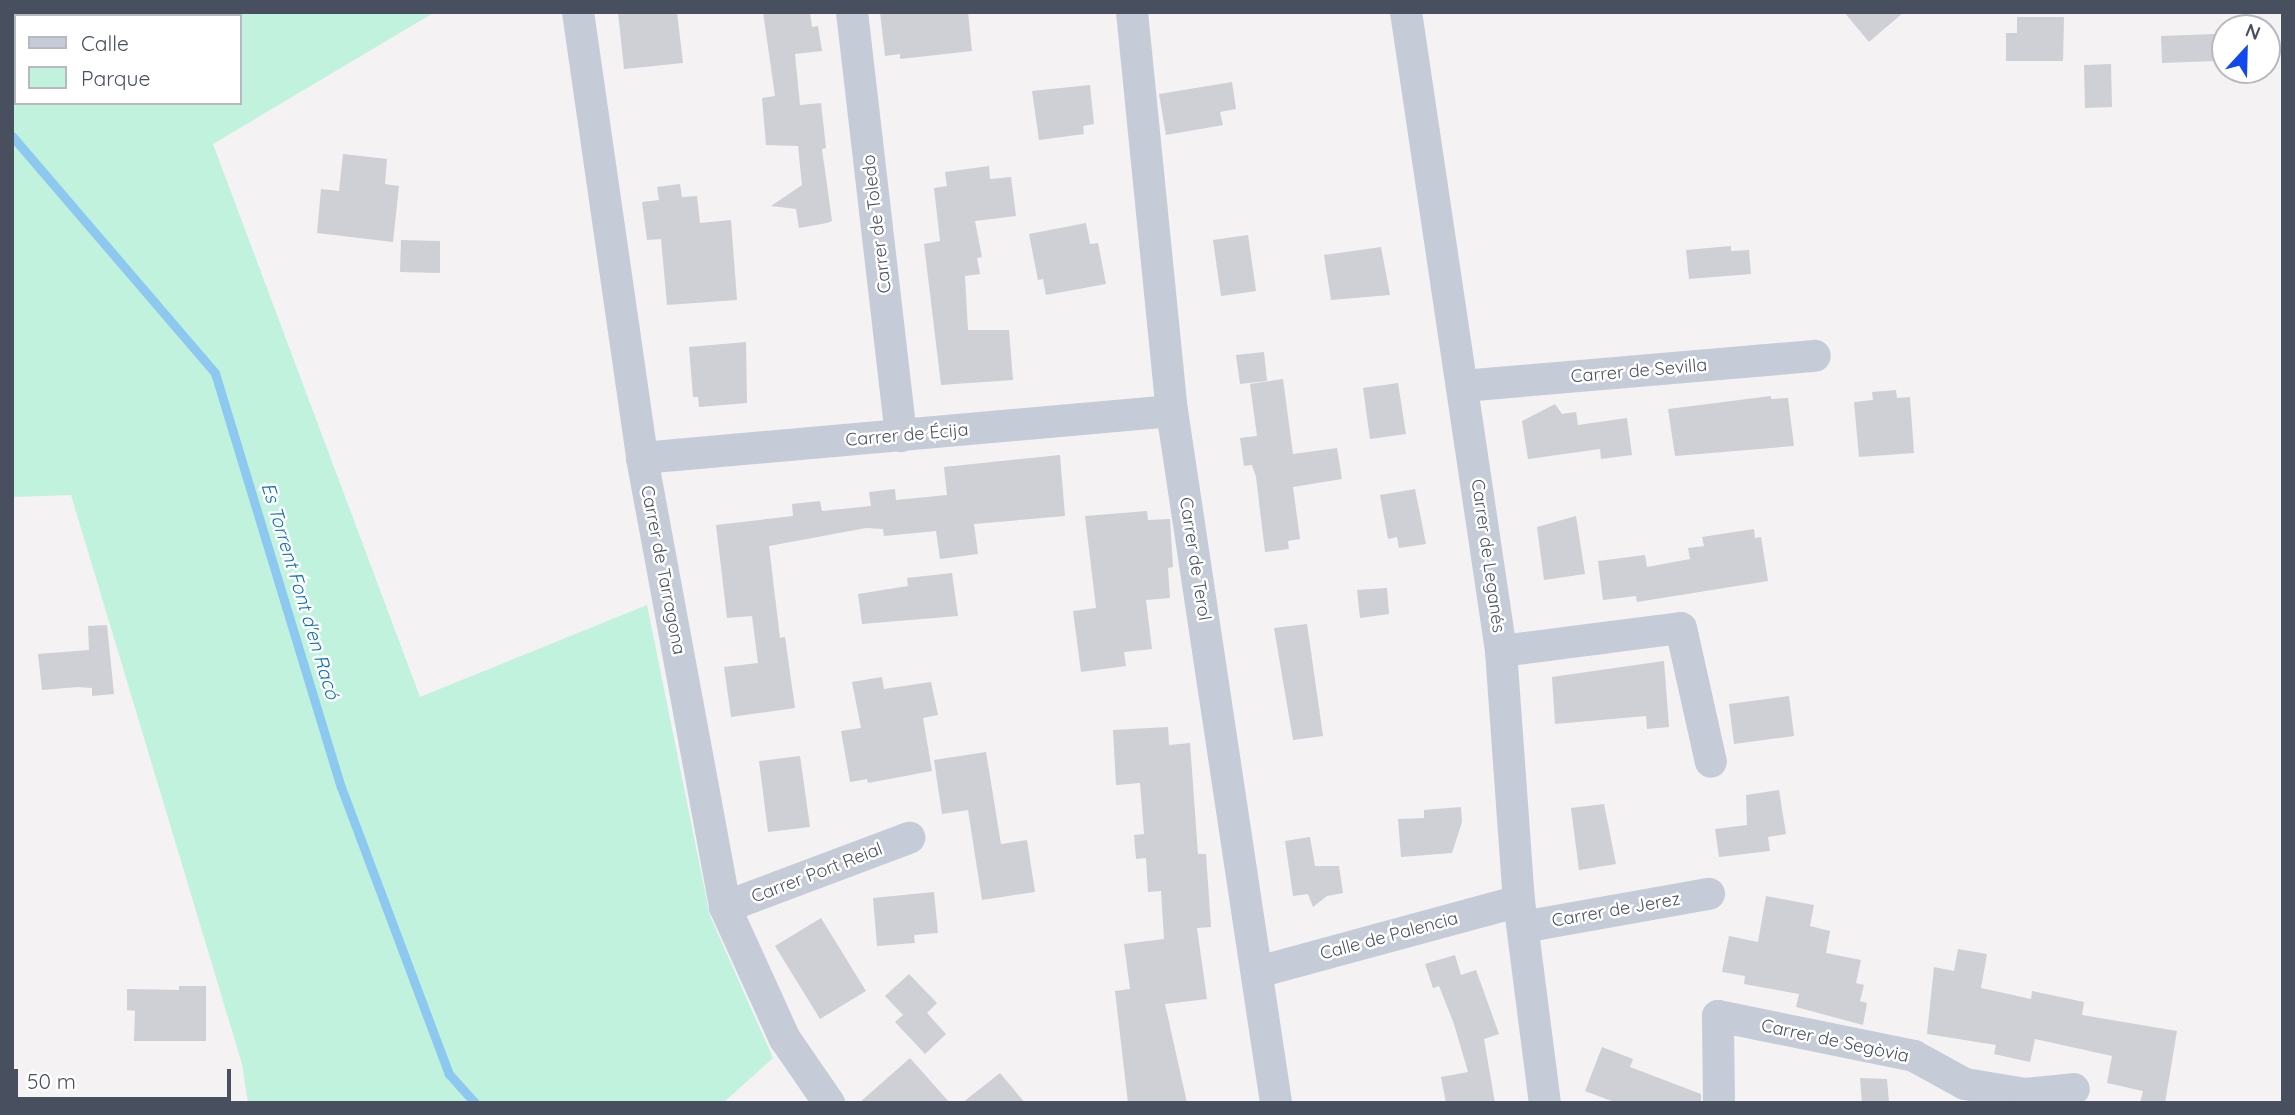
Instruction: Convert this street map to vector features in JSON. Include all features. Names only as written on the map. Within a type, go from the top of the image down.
[{"type":"street","name":"Carrer de Tarragona","points":[[578,12],[642,458],[725,907],[785,1039],[829,1103]]},
{"type":"street","name":"Carrer de Toledo","points":[[852,12],[901,436]]},
{"type":"street","name":"Carrer de Terol","points":[[1132,12],[1172,411],[1276,1103]]},
{"type":"street","name":"Carrer de Leganés","points":[[1406,12],[1501,651],[1521,914],[1545,1103]]},
{"type":"street","name":"Carrer de Sevilla","points":[[1463,386],[1815,356]]},
{"type":"street","name":"Carrer de Écija","points":[[642,458],[1172,411]]},
{"type":"street","points":[[1501,651],[1681,628],[1711,762]]},
{"type":"street","name":"Carrer Port Reial","points":[[725,907],[909,838]]},
{"type":"street","name":"Carrer de Jerez","points":[[1521,914],[1709,894]]},
{"type":"street","name":"Calle de Palencia","points":[[1258,972],[1521,914]]},
{"type":"street","name":"Carrer de Segòvia","points":[[1719,1103],[1718,1016],[1914,1056],[1965,1084],[2025,1094],[2074,1089]]},
{"type":"green space","points":[[12,12],[435,12],[213,144],[420,697],[647,605],[710,916],[773,1058],[723,1103],[248,1103],[242,1064],[71,495],[12,497]]},
{"type":"building","points":[[618,12],[677,12],[683,63],[624,69]]},
{"type":"building","points":[[763,12],[810,12],[812,27],[818,26],[822,51],[795,54],[800,105],[821,103],[826,148],[822,149],[832,221],[827,223],[799,228],[796,209],[771,206],[802,185],[798,146],[766,145],[762,98],[775,96]]},
{"type":"building","points":[[880,12],[968,12],[972,51],[900,59],[900,54],[885,56]]},
{"type":"building","points":[[1844,12],[1904,12],[1869,42]]},
{"type":"building","points":[[2017,17],[2064,17],[2063,61],[2006,61],[2006,33],[2017,33]]},
{"type":"building","points":[[2211,34],[2211,61],[2162,63],[2161,36]]},
{"type":"building","points":[[2111,64],[2112,107],[2085,108],[2084,65]]},
{"type":"building","points":[[1232,82],[1236,109],[1220,112],[1223,125],[1166,135],[1159,94]]},
{"type":"building","points":[[1090,85],[1094,124],[1083,126],[1084,134],[1039,140],[1032,91]]},
{"type":"building","points":[[343,154],[387,159],[385,184],[399,186],[393,242],[317,233],[321,189],[339,191]]},
{"type":"building","points":[[989,166],[990,179],[1011,177],[1016,216],[975,221],[982,257],[977,258],[980,274],[965,276],[968,330],[1009,330],[1013,380],[941,385],[924,244],[940,241],[934,188],[947,186],[945,172]]},
{"type":"building","points":[[680,184],[682,197],[697,196],[700,223],[731,220],[737,300],[667,305],[661,239],[647,240],[642,202],[659,200],[657,187]]},
{"type":"building","points":[[1086,223],[1090,244],[1098,243],[1106,284],[1046,295],[1043,279],[1038,280],[1029,234]]},
{"type":"building","points":[[1248,235],[1256,291],[1221,296],[1213,240]]},
{"type":"building","points":[[401,240],[440,241],[440,273],[400,272]]},
{"type":"building","points":[[1731,246],[1731,251],[1749,250],[1751,274],[1689,279],[1686,250]]},
{"type":"building","points":[[1381,247],[1390,295],[1331,300],[1324,255]]},
{"type":"building","points":[[746,342],[747,403],[699,407],[698,397],[693,397],[689,347]]},
{"type":"building","points":[[1264,352],[1267,381],[1240,384],[1236,355]]},
{"type":"building","points":[[1283,379],[1293,454],[1337,448],[1342,479],[1293,487],[1300,539],[1288,541],[1289,549],[1265,552],[1256,477],[1252,465],[1244,466],[1240,438],[1257,436],[1250,384]]},
{"type":"building","points":[[1398,383],[1406,434],[1370,439],[1363,388]]},
{"type":"building","points":[[1896,390],[1897,398],[1910,397],[1914,453],[1859,457],[1854,402],[1873,400],[1872,392]]},
{"type":"building","points":[[1771,396],[1771,399],[1788,398],[1794,446],[1675,456],[1668,409]]},
{"type":"building","points":[[1555,404],[1562,414],[1576,412],[1578,425],[1627,418],[1632,455],[1601,459],[1600,449],[1528,459],[1522,421]]},
{"type":"building","points":[[1060,455],[1065,516],[974,524],[978,554],[940,559],[936,531],[884,536],[883,529],[866,528],[769,546],[780,638],[785,637],[795,708],[731,717],[724,667],[758,663],[752,616],[727,618],[716,525],[793,516],[792,504],[820,501],[822,511],[871,506],[869,492],[895,489],[896,500],[947,495],[944,467]]},
{"type":"building","points":[[1415,489],[1426,544],[1399,548],[1397,537],[1388,539],[1380,495]]},
{"type":"building","points":[[1147,511],[1148,520],[1170,519],[1173,567],[1168,568],[1170,598],[1146,600],[1152,649],[1124,652],[1126,666],[1081,672],[1073,611],[1096,608],[1085,516]]},
{"type":"building","points":[[1576,516],[1585,574],[1544,580],[1537,527]]},
{"type":"building","points":[[1754,529],[1755,538],[1761,537],[1768,581],[1637,602],[1636,596],[1603,600],[1598,561],[1645,555],[1647,567],[1690,559],[1688,548],[1704,546],[1702,537]]},
{"type":"building","points":[[952,573],[958,616],[862,624],[858,594],[908,586],[907,578]]},
{"type":"building","points":[[1387,588],[1389,614],[1360,618],[1357,590]]},
{"type":"building","points":[[1307,624],[1323,736],[1293,740],[1274,628]]},
{"type":"building","points":[[107,625],[114,694],[92,696],[92,688],[78,687],[42,690],[38,654],[89,650],[88,626]]},
{"type":"building","points":[[1664,661],[1669,727],[1647,729],[1646,716],[1555,724],[1552,677]]},
{"type":"building","points":[[882,677],[884,689],[931,682],[938,715],[923,718],[932,771],[868,783],[867,779],[850,782],[841,731],[861,728],[852,682]]},
{"type":"building","points":[[1789,696],[1794,736],[1734,744],[1729,704]]},
{"type":"building","points":[[1168,727],[1169,745],[1190,743],[1198,854],[1206,854],[1211,927],[1197,928],[1207,999],[1165,1004],[1187,1103],[1128,1103],[1115,991],[1130,989],[1124,944],[1164,939],[1161,891],[1148,892],[1146,858],[1136,859],[1134,835],[1144,834],[1140,783],[1116,785],[1113,730]]},
{"type":"building","points":[[986,752],[1001,844],[1027,840],[1035,892],[982,900],[968,810],[942,814],[934,760]]},
{"type":"building","points":[[800,756],[810,827],[768,832],[759,761]]},
{"type":"building","points":[[1779,790],[1786,834],[1768,837],[1770,851],[1719,857],[1715,829],[1747,825],[1746,795]]},
{"type":"building","points":[[1604,804],[1616,864],[1579,870],[1571,808]]},
{"type":"building","points":[[1461,807],[1462,822],[1452,853],[1401,857],[1398,819],[1424,818],[1424,810]]},
{"type":"building","points":[[1310,837],[1315,866],[1339,866],[1343,893],[1327,896],[1313,907],[1308,894],[1293,896],[1285,841]]},
{"type":"building","points":[[934,892],[938,933],[914,935],[915,943],[877,946],[873,898]]},
{"type":"building","points":[[1766,896],[1814,905],[1810,926],[1830,931],[1826,953],[1861,960],[1856,983],[1864,985],[1860,1001],[1867,1003],[1863,1025],[1796,1007],[1799,994],[1744,984],[1745,976],[1722,972],[1729,936],[1758,942]]},
{"type":"building","points":[[821,918],[866,991],[820,1019],[775,946]]},
{"type":"building","points":[[1958,949],[1987,954],[1981,988],[2031,999],[2032,991],[2084,1002],[2082,1015],[2177,1031],[2165,1103],[2140,1103],[2143,1091],[2107,1083],[2112,1056],[2035,1039],[2030,1062],[1994,1054],[1996,1045],[1927,1034],[1934,967],[1954,971]]},
{"type":"building","points":[[1455,955],[1461,975],[1476,970],[1499,1034],[1484,1039],[1495,1103],[1446,1103],[1441,1077],[1468,1072],[1439,986],[1433,988],[1425,964]]},
{"type":"building","points":[[909,974],[937,1003],[927,1013],[946,1034],[925,1054],[895,1022],[903,1015],[885,996]]},
{"type":"building","points":[[179,986],[206,986],[206,1041],[134,1041],[135,1011],[127,1010],[127,989],[179,990]]},
{"type":"building","points":[[1602,1047],[1633,1059],[1630,1067],[1701,1094],[1701,1103],[1617,1103],[1585,1091]]},
{"type":"building","points":[[910,1058],[950,1103],[859,1103]]},
{"type":"building","points":[[1000,1073],[1025,1103],[962,1103]]},
{"type":"building","points":[[1860,1078],[1887,1079],[1889,1103],[1862,1103]]},
{"type":"waterway","name":"Es Torrent Font d'en Racó","points":[[12,136],[215,373],[341,787],[449,1074],[475,1103]]}]
